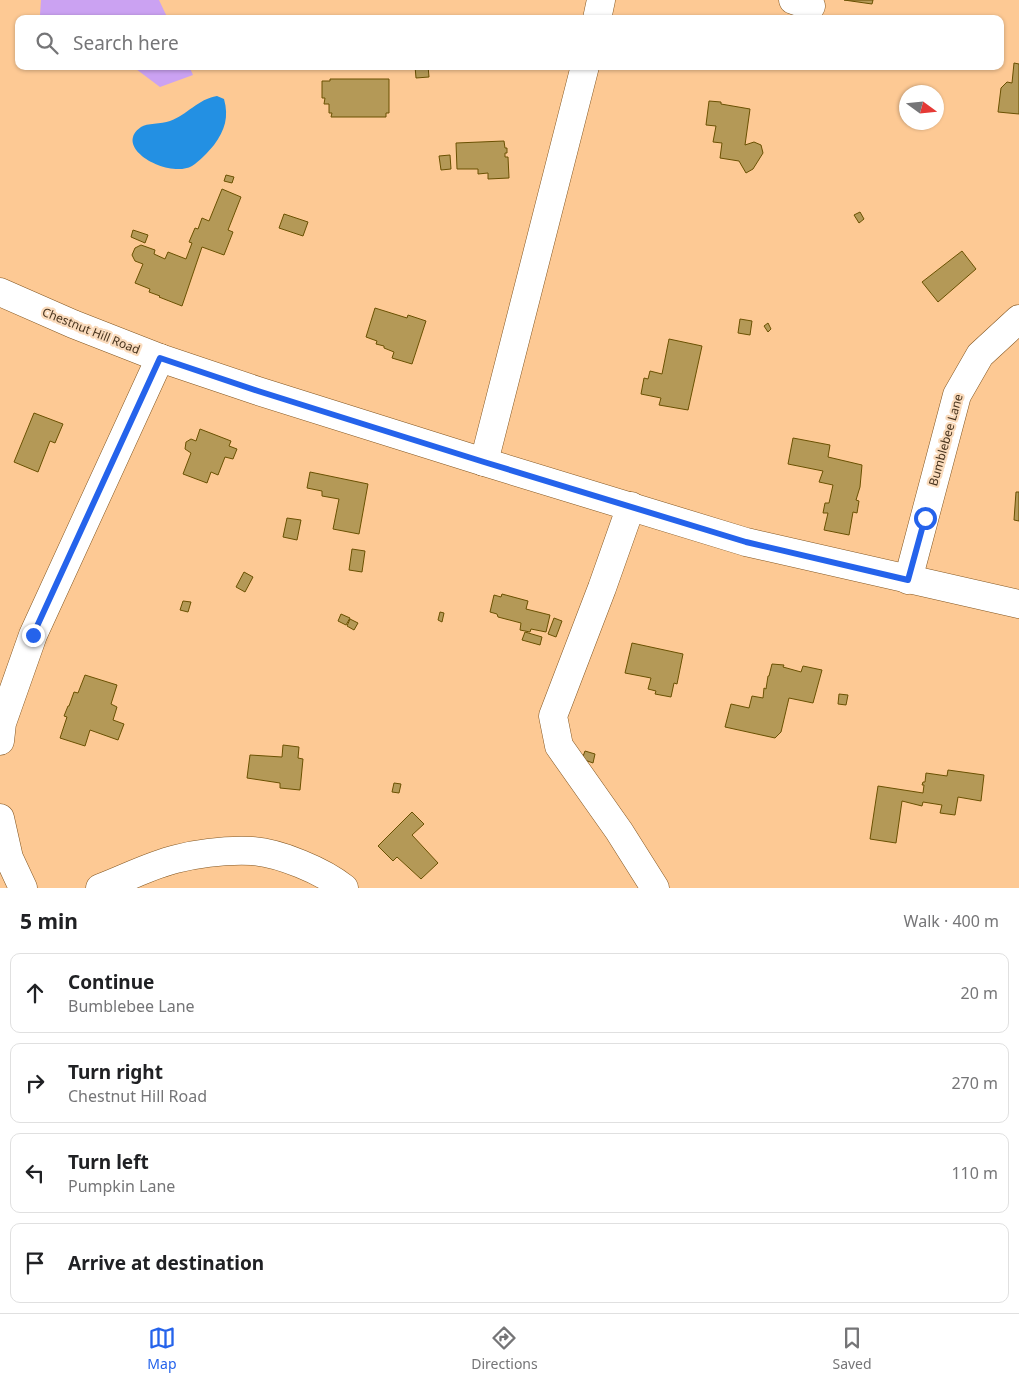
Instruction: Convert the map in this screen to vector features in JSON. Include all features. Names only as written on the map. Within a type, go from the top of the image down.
[{"type":"main road","points":[[598,15],[602,0]]},
{"type":"main road","points":[[484,462],[584,70]]},
{"type":"main road","name":"Chestnut Hill Road","points":[[0,292],[82,328],[160,358],[484,462],[746,542],[1019,604]]},
{"type":"main road","name":"Bumblebee Lane","points":[[908,580],[957,395],[980,355],[1019,319]]},
{"type":"main road","points":[[0,741],[2,723],[33,635],[160,358]]},
{"type":"main road","points":[[631,506],[553,716],[559,746],[619,831],[655,888]]},
{"type":"main road","points":[[0,818],[9,858],[23,888]]},
{"type":"main road","points":[[100,888],[174,860],[209,853],[254,851],[297,862],[333,879],[344,888]]},
{"type":"shaded area","points":[[41,0],[159,0],[166,15],[40,15]]},
{"type":"shaded area","points":[[137,70],[191,70],[193,75],[160,87]]},
{"type":"water","points":[[217,96],[224,99],[225,123],[214,145],[195,164],[182,169],[170,168],[158,165],[138,152],[133,144],[134,135],[141,127],[170,121],[204,100]]},
{"type":"building","points":[[844,0],[873,0],[872,4]]},
{"type":"building","points":[[1014,63],[1019,64],[1019,114],[998,112],[1001,88],[1007,82],[1012,83]]},
{"type":"building","points":[[415,70],[428,70],[429,77],[416,78]]},
{"type":"building","points":[[330,79],[389,79],[389,113],[386,113],[386,117],[331,117],[332,113],[329,113],[329,104],[324,104],[325,98],[322,98],[322,81],[330,81]]},
{"type":"building","points":[[709,101],[750,109],[745,145],[754,142],[761,145],[763,153],[753,169],[746,173],[739,161],[720,158],[722,143],[713,142],[716,126],[706,125]]},
{"type":"building","points":[[504,141],[505,148],[507,148],[505,157],[508,157],[509,178],[488,179],[488,173],[478,174],[478,169],[457,169],[456,143]]},
{"type":"building","points":[[450,155],[451,169],[441,170],[439,156]]},
{"type":"building","points":[[226,175],[234,177],[232,183],[224,181]]},
{"type":"building","points":[[222,189],[241,197],[228,230],[233,232],[224,255],[202,247],[182,306],[159,297],[149,292],[150,289],[135,283],[143,264],[135,261],[132,255],[135,248],[141,245],[155,250],[154,254],[165,259],[168,252],[186,259],[192,243],[189,242],[195,228],[198,229],[202,218],[209,221]]},
{"type":"building","points":[[860,212],[864,219],[859,223],[854,215]]},
{"type":"building","points":[[284,214],[308,222],[303,236],[279,228]]},
{"type":"building","points":[[133,230],[148,235],[145,243],[131,237]]},
{"type":"building","points":[[962,251],[976,269],[938,302],[922,282]]},
{"type":"building","points":[[375,308],[407,318],[408,315],[426,321],[412,364],[392,358],[394,352],[376,344],[377,341],[366,337]]},
{"type":"building","points":[[740,319],[752,321],[750,335],[738,333]]},
{"type":"building","points":[[768,323],[771,329],[768,332],[764,326]]},
{"type":"building","points":[[669,339],[702,346],[688,410],[659,405],[661,398],[641,394],[644,378],[648,379],[650,371],[662,374]]},
{"type":"building","points":[[34,413],[63,424],[55,443],[50,441],[38,472],[14,462]]},
{"type":"building","points":[[200,429],[231,441],[229,446],[237,449],[233,459],[225,457],[218,475],[211,472],[207,483],[183,474],[191,453],[185,449],[186,442],[191,439],[196,441]]},
{"type":"building","points":[[793,438],[830,445],[828,457],[862,465],[860,487],[856,500],[859,501],[857,513],[853,512],[849,535],[824,530],[828,513],[823,513],[825,503],[829,503],[833,485],[819,482],[823,471],[788,464]]},
{"type":"building","points":[[310,472],[368,484],[359,534],[333,529],[339,499],[322,496],[322,491],[307,488]]},
{"type":"building","points":[[1016,492],[1019,492],[1019,521],[1014,520]]},
{"type":"building","points":[[287,518],[301,520],[297,540],[283,537]]},
{"type":"building","points":[[352,549],[365,551],[362,572],[349,570]]},
{"type":"building","points":[[244,572],[253,577],[245,592],[236,587]]},
{"type":"building","points":[[502,594],[528,601],[526,609],[550,615],[546,632],[531,629],[530,632],[520,630],[521,623],[498,617],[497,614],[490,612],[494,595],[501,597]]},
{"type":"building","points":[[183,601],[191,602],[188,612],[180,610]]},
{"type":"building","points":[[440,612],[444,613],[442,622],[438,620]]},
{"type":"building","points":[[341,614],[350,618],[346,625],[338,621]]},
{"type":"building","points":[[554,618],[562,621],[556,637],[548,634]]},
{"type":"building","points":[[350,619],[358,623],[354,630],[347,626]]},
{"type":"building","points":[[525,632],[542,637],[540,645],[522,640]]},
{"type":"building","points":[[632,643],[683,654],[677,684],[674,683],[671,697],[655,694],[656,691],[648,689],[651,678],[625,673]]},
{"type":"building","points":[[772,664],[784,665],[783,667],[801,672],[803,666],[822,670],[813,703],[789,698],[781,732],[775,738],[725,727],[731,704],[749,708],[752,696],[763,698],[764,688],[766,689]]},
{"type":"building","points":[[85,675],[117,685],[111,704],[117,707],[113,720],[124,724],[118,740],[90,730],[85,746],[60,738],[67,717],[64,716],[74,692],[78,693]]},
{"type":"building","points":[[839,694],[848,695],[846,705],[838,704]]},
{"type":"building","points":[[283,745],[299,747],[298,758],[303,759],[300,790],[280,788],[280,783],[247,778],[250,755],[282,757]]},
{"type":"building","points":[[585,751],[595,754],[593,763],[582,759]]},
{"type":"building","points":[[948,770],[984,775],[981,801],[958,797],[955,815],[940,813],[942,805],[923,802],[922,806],[902,801],[896,843],[870,839],[878,786],[923,793],[924,785],[922,785],[925,782],[926,773],[947,776]]},
{"type":"building","points":[[394,783],[401,784],[399,793],[392,792]]},
{"type":"building","points":[[412,812],[424,824],[412,835],[438,863],[421,879],[397,857],[393,861],[378,846]]},
{"type":"route","points":[[33,635],[160,358],[484,462],[746,542],[908,580],[925,518]]}]
